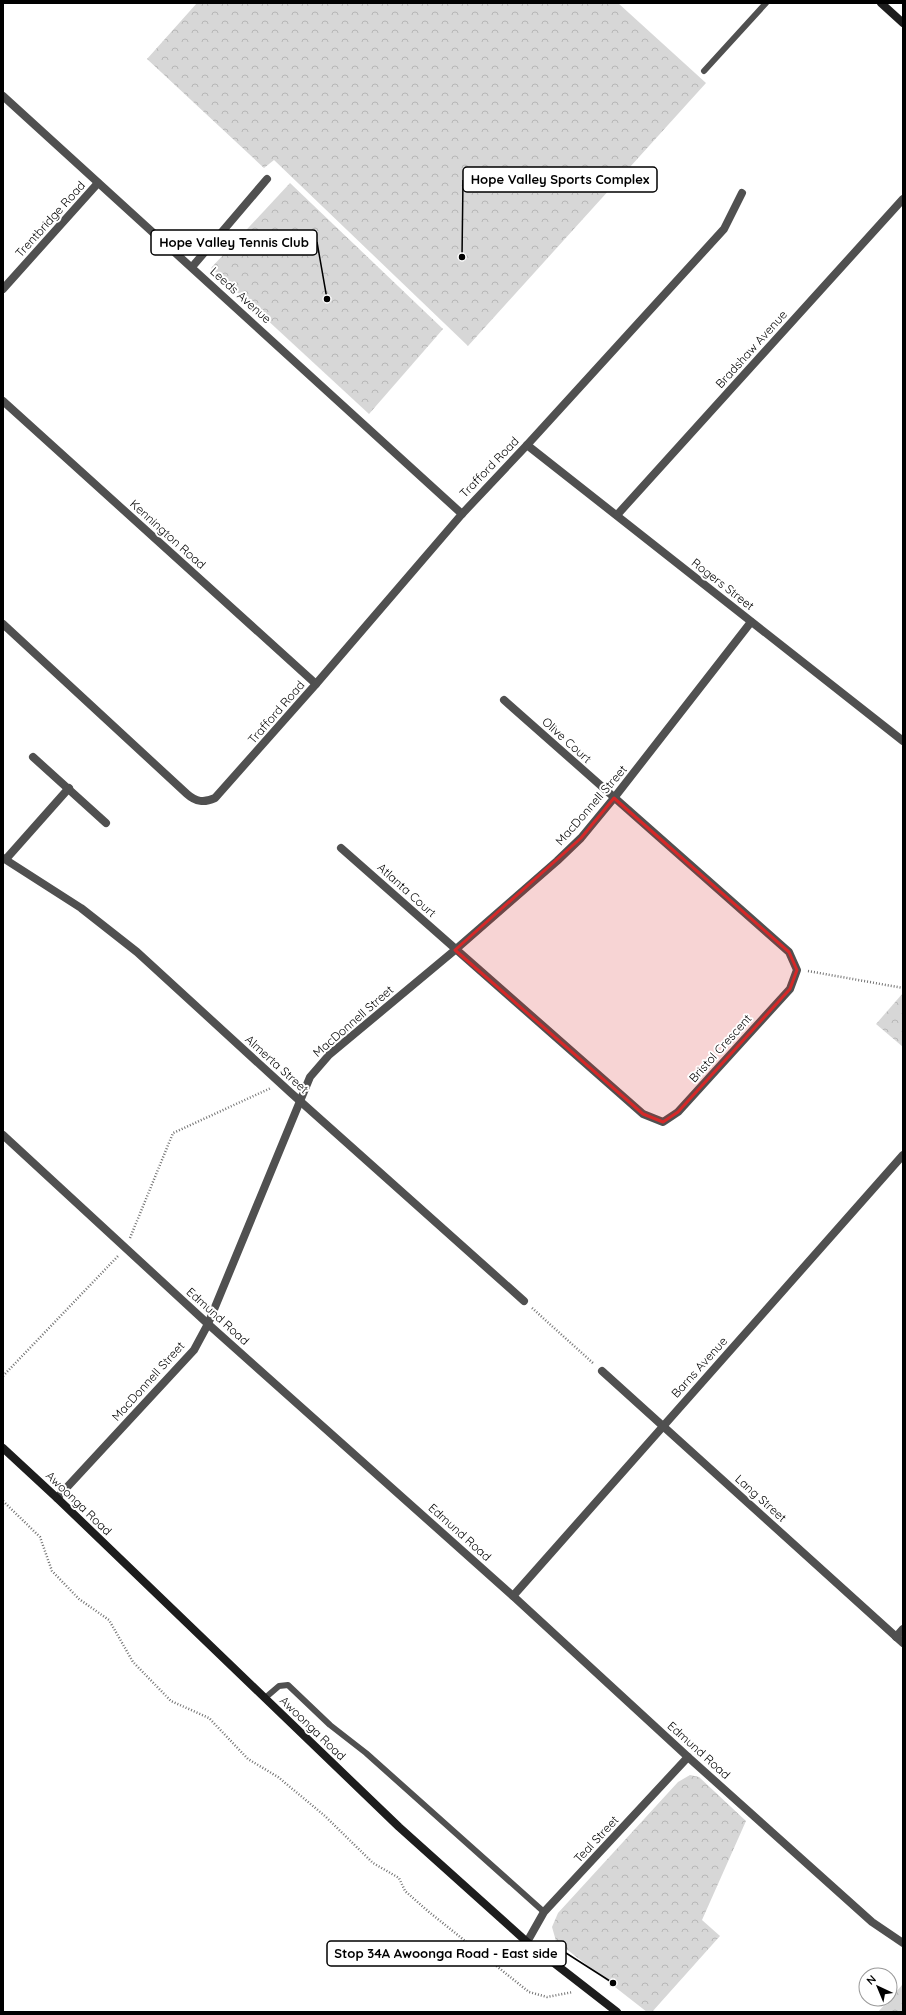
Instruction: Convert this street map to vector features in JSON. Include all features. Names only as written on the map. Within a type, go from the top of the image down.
[{"type":"main road","points":[[881,3],[903,23]]},
{"type":"main road","name":"Awoonga Road","points":[[3,1448],[57,1498],[399,1827],[527,1942],[618,2012]]},
{"type":"street","name":"Leeds Avenue","points":[[3,96],[462,514]]},
{"type":"street","points":[[192,267],[267,179]]},
{"type":"street","name":"Trentbridge Road","points":[[3,289],[98,183]]},
{"type":"street","name":"Trafford Road","points":[[3,624],[195,800],[206,801],[215,798],[252,758],[462,514],[724,229],[742,193]]},
{"type":"street","name":"Bradshaw Avenue","points":[[617,515],[903,199]]},
{"type":"street","name":"Kennington Road","points":[[3,401],[316,684]]},
{"type":"street","name":"Rogers Street","points":[[527,445],[903,741]]},
{"type":"street","name":"MacDonnell Street","points":[[57,1498],[194,1350],[208,1324],[301,1103],[310,1077],[329,1056],[455,950],[557,861],[581,838],[751,622]]},
{"type":"street","name":"Olive Court","points":[[504,700],[614,798]]},
{"type":"street","points":[[33,757],[106,823]]},
{"type":"street","points":[[4,858],[69,788]]},
{"type":"street","points":[[614,798],[790,952],[797,970]]},
{"type":"street","name":"Atlanta Court","points":[[341,848],[455,950]]},
{"type":"street","name":"Almerta Street","points":[[4,858],[80,908],[137,952],[301,1103],[524,1301]]},
{"type":"street","name":"Bristol Crescent","points":[[455,950],[643,1114],[663,1122],[678,1112],[790,988],[797,970]]},
{"type":"street","name":"Edmund Road","points":[[3,1135],[208,1324],[513,1596],[872,1922],[903,1943]]},
{"type":"street","name":"Barns Avenue","points":[[513,1596],[903,1156]]},
{"type":"street","name":"Lang Street","points":[[602,1371],[903,1643]]},
{"type":"street","points":[[896,1637],[903,1629]]},
{"type":"street","name":"Teal Street","points":[[527,1942],[544,1912],[688,1756]]},
{"type":"lane","points":[[704,71],[766,3]]},
{"type":"lane","points":[[265,1698],[279,1686],[288,1685],[330,1725],[366,1753],[544,1912]]},
{"type":"path","points":[[797,970],[903,988]]},
{"type":"path","points":[[3,1376],[126,1248],[173,1133],[280,1084]]},
{"type":"path","points":[[524,1301],[602,1371]]},
{"type":"path","points":[[3,1501],[40,1537],[52,1571],[79,1599],[109,1620],[133,1662],[170,1701],[209,1718],[248,1759],[278,1777],[325,1816],[374,1863],[399,1878],[405,1891],[429,1912],[529,1992],[547,1997],[588,1989]]},
{"type":"highlighted area","points":[[614,798],[789,952],[797,970],[790,989],[678,1112],[663,1122],[643,1114],[455,950],[581,838]]},
{"type":"green space","points":[[197,3],[618,3],[706,83],[468,346],[274,160],[264,168],[147,59]]},
{"type":"green space","points":[[290,183],[443,329],[369,414],[211,268]]},
{"type":"green space","points":[[903,993],[903,1047],[876,1024]]},
{"type":"green space","points":[[690,1775],[699,1777],[746,1821],[702,1920],[720,1936],[652,2012],[647,2012],[556,1941],[552,1927],[558,1913],[678,1782]]},
{"type":"green space","points":[[903,1984],[903,2012],[878,2012],[882,2007],[898,2007],[898,1990]]},
{"type":"place","name":"Hope Valley Sports Complex","points":[[462,257]]},
{"type":"place","name":"Hope Valley Tennis Club","points":[[327,299]]},
{"type":"place","name":"Stop 34A Awoonga Road - East side","points":[[613,1983]]}]
